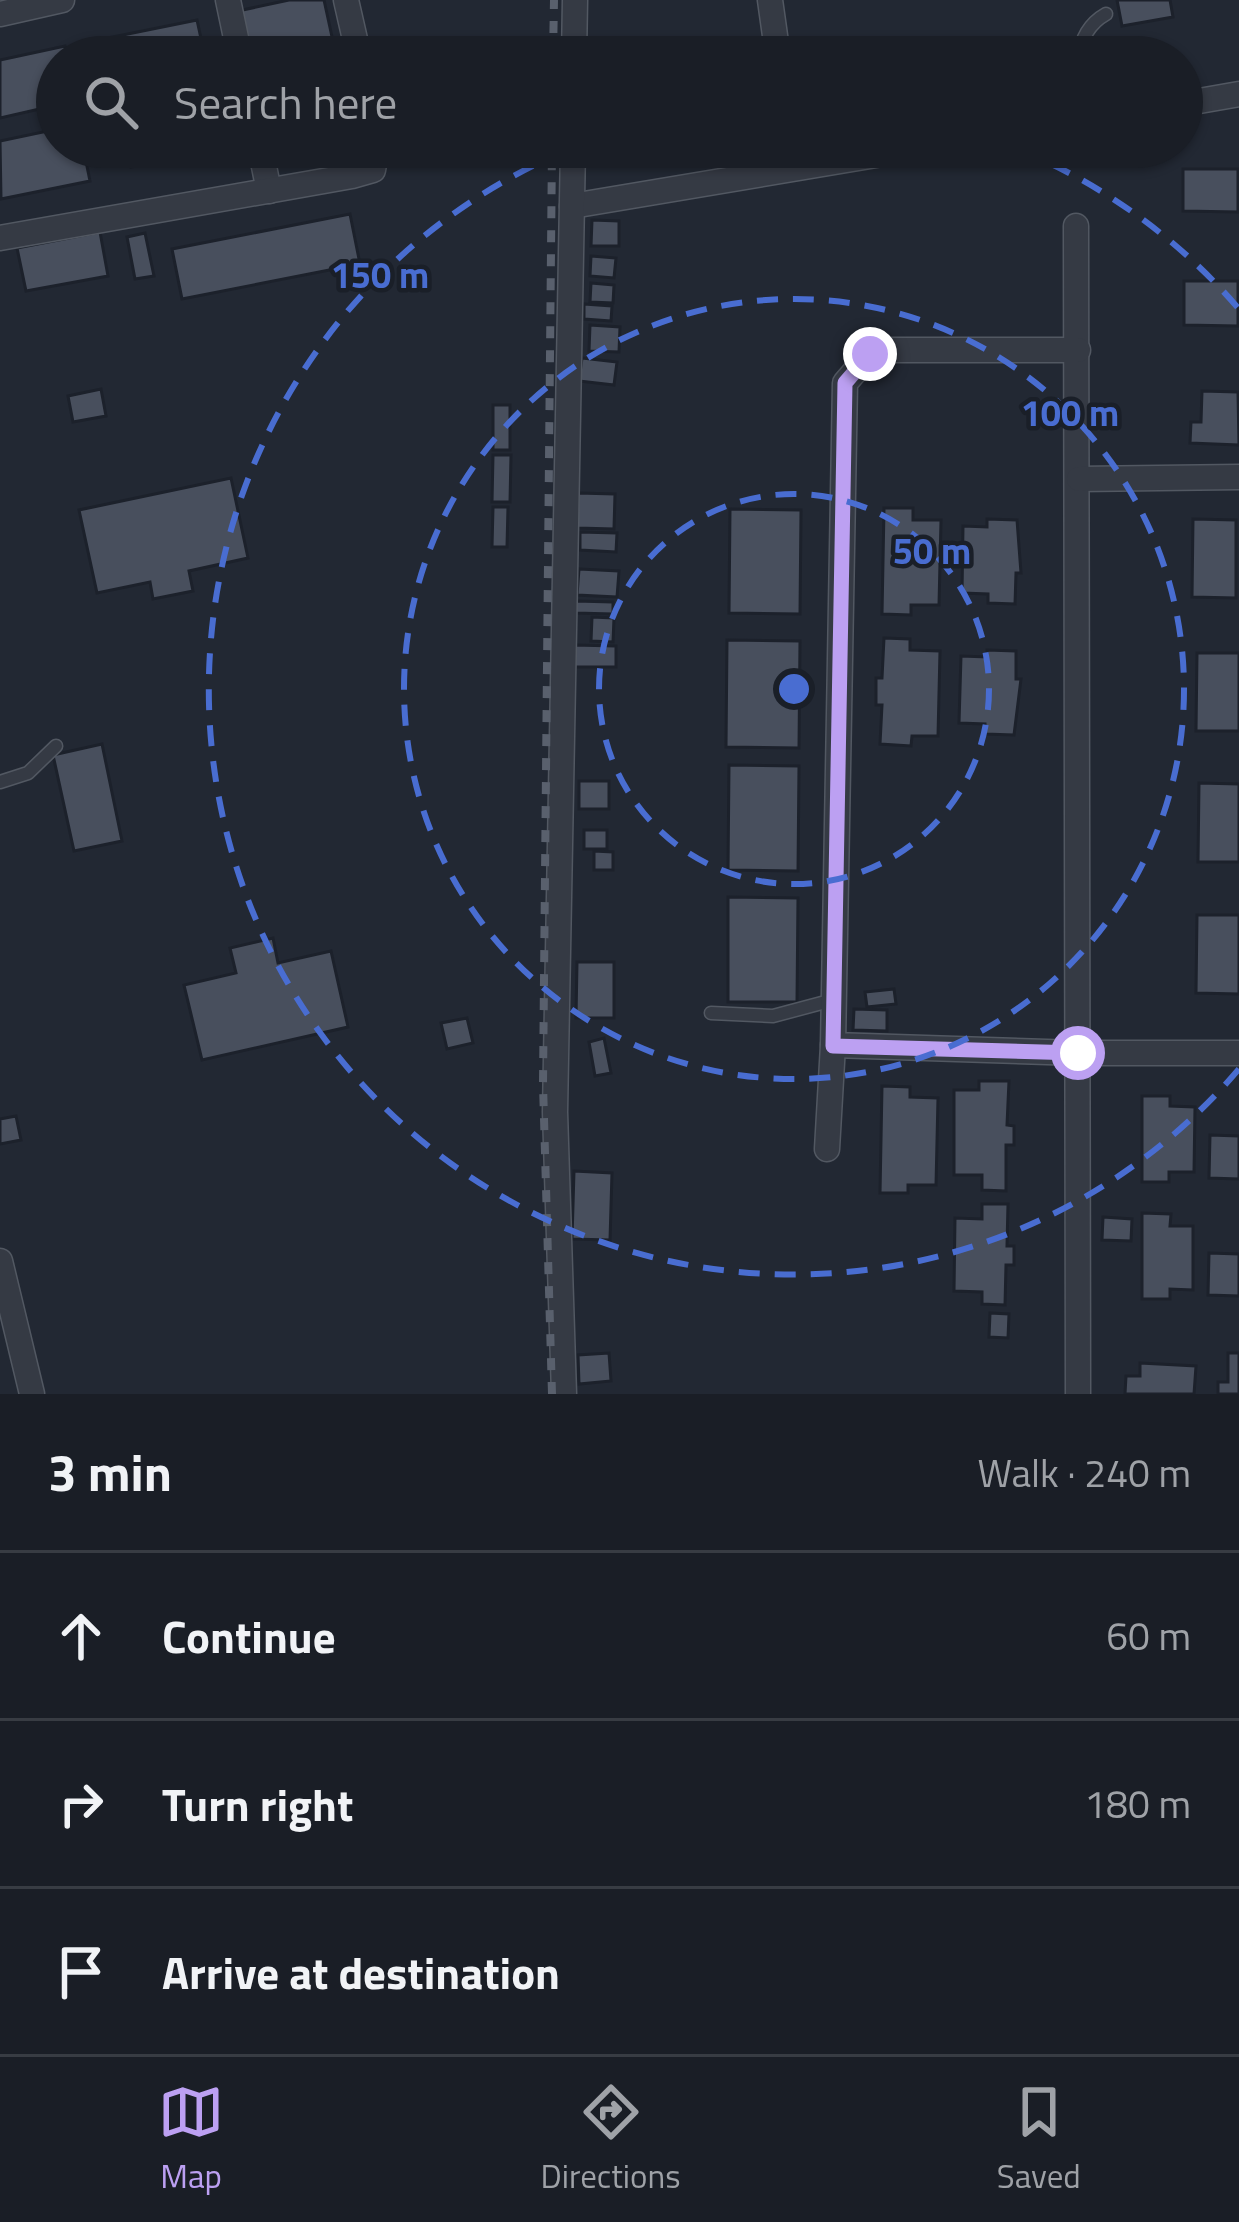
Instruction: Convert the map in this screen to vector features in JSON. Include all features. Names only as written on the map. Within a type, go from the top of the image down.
[{"type":"street","points":[[0,14],[62,0]]},
{"type":"street","points":[[228,0],[236,36]]},
{"type":"street","points":[[346,0],[354,36]]},
{"type":"street","points":[[574,36],[575,0]]},
{"type":"street","points":[[770,0],[775,36]]},
{"type":"street","points":[[1203,100],[1239,94]]},
{"type":"street","points":[[264,168],[269,191]]},
{"type":"street","points":[[0,238],[373,168]]},
{"type":"street","points":[[564,1394],[555,1112],[573,168]]},
{"type":"street","points":[[572,206],[749,168]]},
{"type":"street","points":[[1076,226],[1078,1394]]},
{"type":"street","points":[[827,1149],[845,383],[870,354],[888,350],[1078,350]]},
{"type":"street","points":[[1078,479],[1239,477]]},
{"type":"street","points":[[833,1046],[1239,1053]]},
{"type":"street","points":[[0,1261],[32,1394]]},
{"type":"lane","points":[[1086,36],[1106,14]]},
{"type":"lane","points":[[0,782],[28,773],[56,746]]},
{"type":"lane","points":[[711,1013],[773,1016],[834,1000]]},
{"type":"building","points":[[289,0],[324,0],[332,36],[243,36],[238,11]]},
{"type":"building","points":[[1117,0],[1170,0],[1173,17],[1122,26]]},
{"type":"building","points":[[197,20],[200,36],[118,36]]},
{"type":"building","points":[[36,52],[36,110],[0,118],[0,60]]},
{"type":"building","points":[[36,133],[36,168],[87,168],[90,181],[1,199],[0,141]]},
{"type":"building","points":[[1183,169],[1238,169],[1238,212],[1183,211]]},
{"type":"building","points":[[350,214],[360,264],[182,299],[172,249]]},
{"type":"building","points":[[592,220],[619,221],[619,246],[591,246]]},
{"type":"building","points":[[100,232],[108,276],[26,291],[17,248]]},
{"type":"building","points":[[145,233],[154,276],[135,279],[127,237]]},
{"type":"building","points":[[591,256],[616,258],[614,278],[590,276]]},
{"type":"building","points":[[1184,281],[1238,281],[1238,326],[1184,325]]},
{"type":"building","points":[[591,283],[614,285],[613,303],[590,302]]},
{"type":"building","points":[[584,304],[612,306],[611,321],[584,319]]},
{"type":"building","points":[[590,325],[620,327],[619,352],[589,351]]},
{"type":"building","points":[[582,358],[617,362],[614,385],[579,381]]},
{"type":"building","points":[[101,389],[106,416],[73,422],[68,396]]},
{"type":"building","points":[[1202,391],[1238,392],[1239,445],[1190,443],[1191,422],[1201,422]]},
{"type":"building","points":[[493,405],[510,405],[510,450],[493,450]]},
{"type":"building","points":[[493,455],[511,455],[510,502],[492,502]]},
{"type":"building","points":[[231,478],[248,558],[189,571],[193,591],[153,599],[150,582],[97,593],[79,510]]},
{"type":"building","points":[[578,493],[615,494],[614,529],[577,528]]},
{"type":"building","points":[[493,507],[508,507],[507,547],[492,547]]},
{"type":"building","points":[[884,508],[913,508],[913,520],[941,520],[939,605],[911,605],[911,615],[882,614]]},
{"type":"building","points":[[730,509],[801,510],[800,614],[729,613]]},
{"type":"building","points":[[987,519],[1017,520],[1021,573],[1016,573],[1015,604],[988,603],[988,594],[962,593],[963,526],[987,527]]},
{"type":"building","points":[[1193,519],[1236,520],[1236,598],[1192,597]]},
{"type":"building","points":[[580,532],[617,533],[616,552],[580,550]]},
{"type":"building","points":[[579,569],[619,571],[617,597],[577,595]]},
{"type":"building","points":[[576,601],[613,602],[613,614],[575,613]]},
{"type":"building","points":[[592,617],[614,618],[613,642],[591,641]]},
{"type":"building","points":[[884,638],[910,639],[910,650],[940,651],[938,736],[912,736],[911,746],[880,744],[882,705],[876,705],[876,678],[882,678]]},
{"type":"building","points":[[727,640],[800,641],[799,748],[726,747]]},
{"type":"building","points":[[574,645],[616,646],[616,667],[574,667]]},
{"type":"building","points":[[987,650],[1016,651],[1016,679],[1021,679],[1014,735],[985,734],[985,724],[959,723],[961,656],[987,657]]},
{"type":"building","points":[[1197,653],[1239,653],[1239,731],[1196,731]]},
{"type":"building","points":[[102,744],[122,841],[74,851],[53,755]]},
{"type":"building","points":[[729,765],[799,766],[798,871],[728,870]]},
{"type":"building","points":[[579,781],[609,781],[609,809],[579,809]]},
{"type":"building","points":[[1199,783],[1239,784],[1239,862],[1198,862]]},
{"type":"building","points":[[584,830],[607,830],[607,849],[584,849]]},
{"type":"building","points":[[594,851],[613,852],[613,870],[594,870]]},
{"type":"building","points":[[728,897],[798,898],[797,1002],[728,1002]]},
{"type":"building","points":[[1197,915],[1239,915],[1239,994],[1196,993]]},
{"type":"building","points":[[273,938],[278,963],[331,951],[348,1027],[202,1060],[184,985],[236,973],[230,948]]},
{"type":"building","points":[[577,962],[614,962],[614,1018],[576,1018]]},
{"type":"building","points":[[894,989],[896,1004],[867,1007],[865,992]]},
{"type":"building","points":[[854,1009],[887,1010],[887,1031],[853,1030]]},
{"type":"building","points":[[467,1018],[473,1043],[447,1049],[441,1023]]},
{"type":"building","points":[[604,1038],[611,1073],[595,1076],[589,1042]]},
{"type":"building","points":[[979,1081],[1009,1081],[1007,1125],[1014,1126],[1014,1145],[1006,1145],[1006,1191],[982,1190],[982,1175],[954,1175],[954,1090],[979,1090]]},
{"type":"building","points":[[882,1086],[910,1087],[910,1097],[938,1098],[936,1185],[908,1185],[908,1193],[880,1193]]},
{"type":"building","points":[[1142,1096],[1170,1096],[1170,1106],[1195,1107],[1194,1172],[1169,1172],[1169,1182],[1142,1182]]},
{"type":"building","points":[[16,1116],[21,1140],[0,1144],[0,1119]]},
{"type":"building","points":[[1210,1135],[1239,1136],[1239,1179],[1209,1178]]},
{"type":"building","points":[[574,1171],[612,1173],[610,1240],[572,1239]]},
{"type":"building","points":[[982,1204],[1008,1204],[1007,1246],[1014,1246],[1014,1265],[1006,1265],[1005,1305],[982,1304],[982,1292],[954,1291],[955,1218],[982,1219]]},
{"type":"building","points":[[1142,1213],[1171,1214],[1170,1226],[1193,1226],[1193,1290],[1170,1289],[1170,1299],[1142,1299]]},
{"type":"building","points":[[1103,1217],[1132,1219],[1131,1241],[1102,1240]]},
{"type":"building","points":[[1209,1253],[1239,1254],[1239,1296],[1208,1295]]},
{"type":"building","points":[[990,1313],[1009,1314],[1008,1338],[989,1337]]},
{"type":"building","points":[[609,1353],[611,1381],[579,1384],[578,1355]]},
{"type":"building","points":[[1228,1353],[1239,1353],[1239,1394],[1218,1394],[1218,1382],[1228,1382]]},
{"type":"building","points":[[1140,1363],[1196,1366],[1194,1394],[1125,1394],[1126,1376],[1140,1376]]},
{"type":"railway","points":[[553,36],[554,0]]},
{"type":"railway","points":[[552,168],[543,1084],[552,1394]]},
{"type":"route","points":[[870,354],[845,383],[833,1046],[1078,1053]]}]
